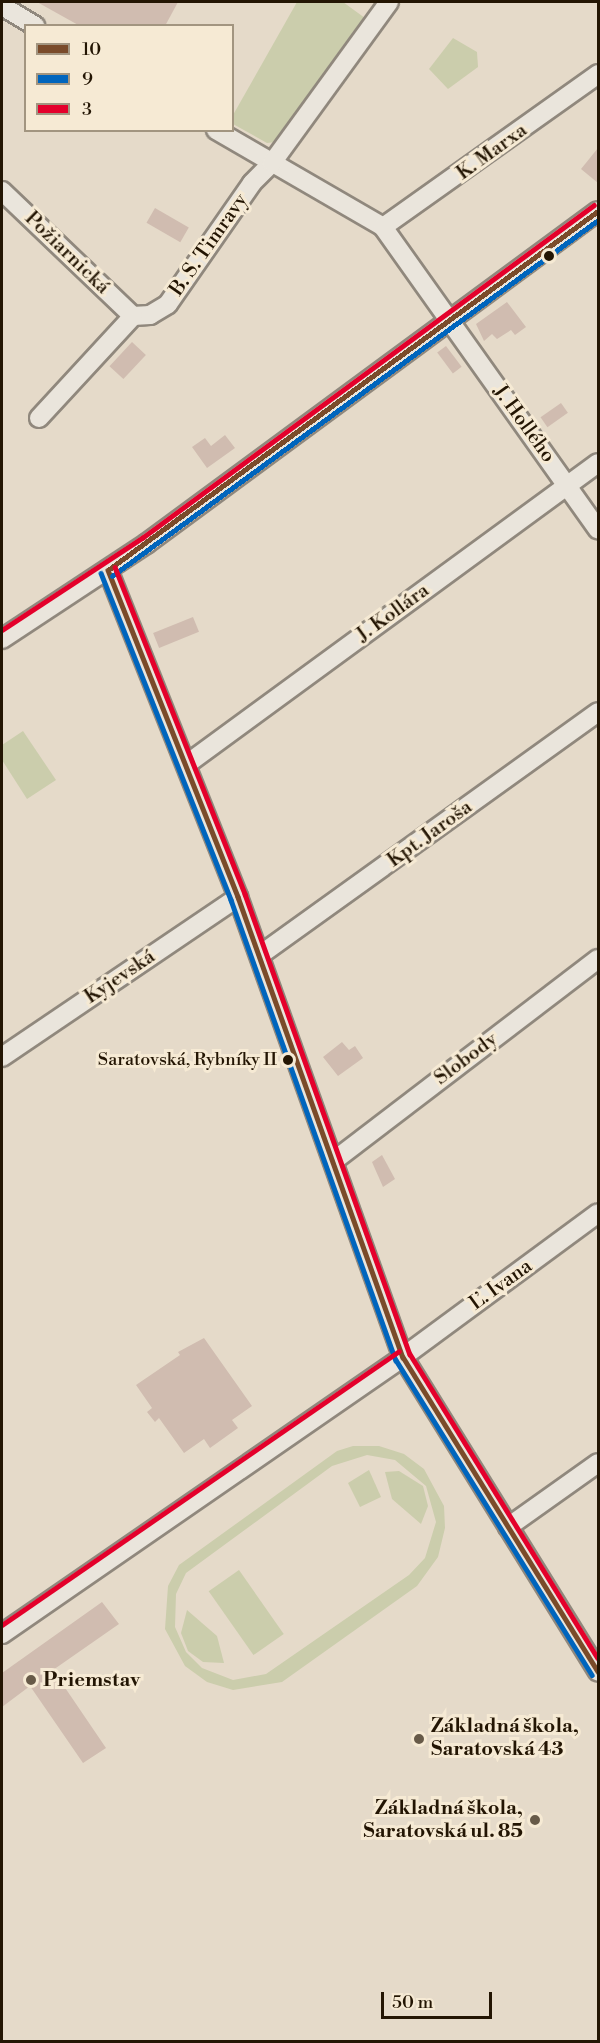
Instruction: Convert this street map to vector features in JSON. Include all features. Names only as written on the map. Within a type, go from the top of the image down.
[{"type":"street","points":[[272,163],[389,2]]},
{"type":"street","points":[[2,6],[32,24]]},
{"type":"street","name":"K. Marxa","points":[[383,227],[598,74]]},
{"type":"street","points":[[219,132],[383,227],[449,320]]},
{"type":"street","name":"B. S. Timravy","points":[[133,316],[150,315],[168,304],[252,183],[272,163]]},
{"type":"street","name":"Požiarnická","points":[[2,190],[133,316]]},
{"type":"street","points":[[3,636],[108,570],[598,211]]},
{"type":"street","points":[[39,418],[133,316]]},
{"type":"street","name":"J. Hollého","points":[[449,320],[598,528]]},
{"type":"street","name":"J. Kollára","points":[[187,764],[598,463]]},
{"type":"street","points":[[108,570],[187,764],[260,955],[335,1160],[403,1357],[598,1671]]},
{"type":"street","name":"Kpt. Jaroša","points":[[260,955],[598,712]]},
{"type":"street","name":"Kyjevská","points":[[2,1058],[238,897]]},
{"type":"street","name":"Slobody","points":[[335,1160],[598,959]]},
{"type":"street","name":"Ľ. Ivana","points":[[2,1634],[403,1357],[598,1214]]},
{"type":"street","points":[[508,1527],[598,1463]]},
{"type":"green space","points":[[297,2],[343,2],[369,21],[276,142],[267,143],[234,125],[234,113]]},
{"type":"green space","points":[[453,38],[477,52],[478,67],[448,89],[429,69]]},
{"type":"green space","points":[[23,731],[56,780],[27,799],[2,760],[2,745]]},
{"type":"green space","points":[[353,1446],[379,1446],[404,1454],[424,1469],[444,1506],[445,1528],[438,1557],[417,1586],[282,1682],[233,1690],[207,1682],[185,1666],[165,1629],[168,1586],[179,1565],[337,1451]],"holes":[[[367,1455],[395,1460],[426,1486],[436,1522],[425,1558],[409,1575],[266,1674],[233,1680],[202,1668],[186,1652],[175,1627],[176,1594],[186,1573],[332,1466]]]},
{"type":"green space","points":[[369,1470],[381,1497],[360,1507],[348,1483]]},
{"type":"green space","points":[[399,1471],[423,1486],[428,1506],[421,1524],[392,1499],[385,1472]]},
{"type":"green space","points":[[239,1570],[284,1634],[253,1655],[209,1591]]},
{"type":"green space","points":[[187,1610],[217,1636],[224,1663],[203,1662],[188,1651],[181,1633]]},
{"type":"building","points":[[37,2],[178,2],[166,24],[76,24]]},
{"type":"building","points":[[598,148],[598,183],[581,169]]},
{"type":"building","points":[[155,208],[189,227],[180,242],[146,223]]},
{"type":"building","points":[[507,302],[526,327],[515,335],[511,330],[497,339],[492,334],[484,341],[476,324]]},
{"type":"building","points":[[132,342],[146,355],[123,379],[109,366]]},
{"type":"building","points":[[446,346],[462,367],[453,373],[437,353]]},
{"type":"building","points":[[561,403],[568,413],[547,427],[541,417]]},
{"type":"building","points":[[225,435],[235,448],[207,468],[192,447],[205,438],[211,446]]},
{"type":"building","points":[[193,617],[199,632],[159,648],[153,633]]},
{"type":"building","points":[[342,1042],[349,1050],[355,1046],[363,1058],[338,1076],[323,1057]]},
{"type":"building","points":[[382,1155],[395,1179],[383,1187],[372,1162]]},
{"type":"building","points":[[204,1338],[252,1406],[232,1420],[238,1428],[210,1448],[204,1439],[184,1453],[159,1418],[155,1422],[147,1412],[152,1408],[136,1385],[180,1355],[178,1352]]},
{"type":"building","name":"Priemstav","points":[[102,1602],[119,1624],[53,1670],[106,1748],[83,1763],[30,1686],[2,1707],[2,1673]]},
{"type":"transit line","name":"3","points":[[2,630],[142,538],[594,205]]},
{"type":"transit line","name":"10","points":[[108,570],[598,211]]},
{"type":"transit line","name":"9","points":[[112,576],[598,220]]},
{"type":"transit line","name":"3","points":[[115,567],[245,894],[410,1354],[598,1658]]},
{"type":"transit line","name":"10","points":[[108,570],[238,897],[403,1357],[598,1671]]},
{"type":"transit line","name":"9","points":[[101,573],[231,900],[396,1360],[592,1675]]},
{"type":"transit line","name":"3","points":[[2,1625],[399,1351]]},
{"type":"place","name":"Saratovská, Rybníky II","points":[[288,1060]]},
{"type":"place","name":"Priemstav","points":[[31,1680]]},
{"type":"place","name":"Základná škola, Saratovská 43","points":[[419,1739]]},
{"type":"place","name":"Základná škola, Saratovská ul. 85","points":[[535,1820]]}]
